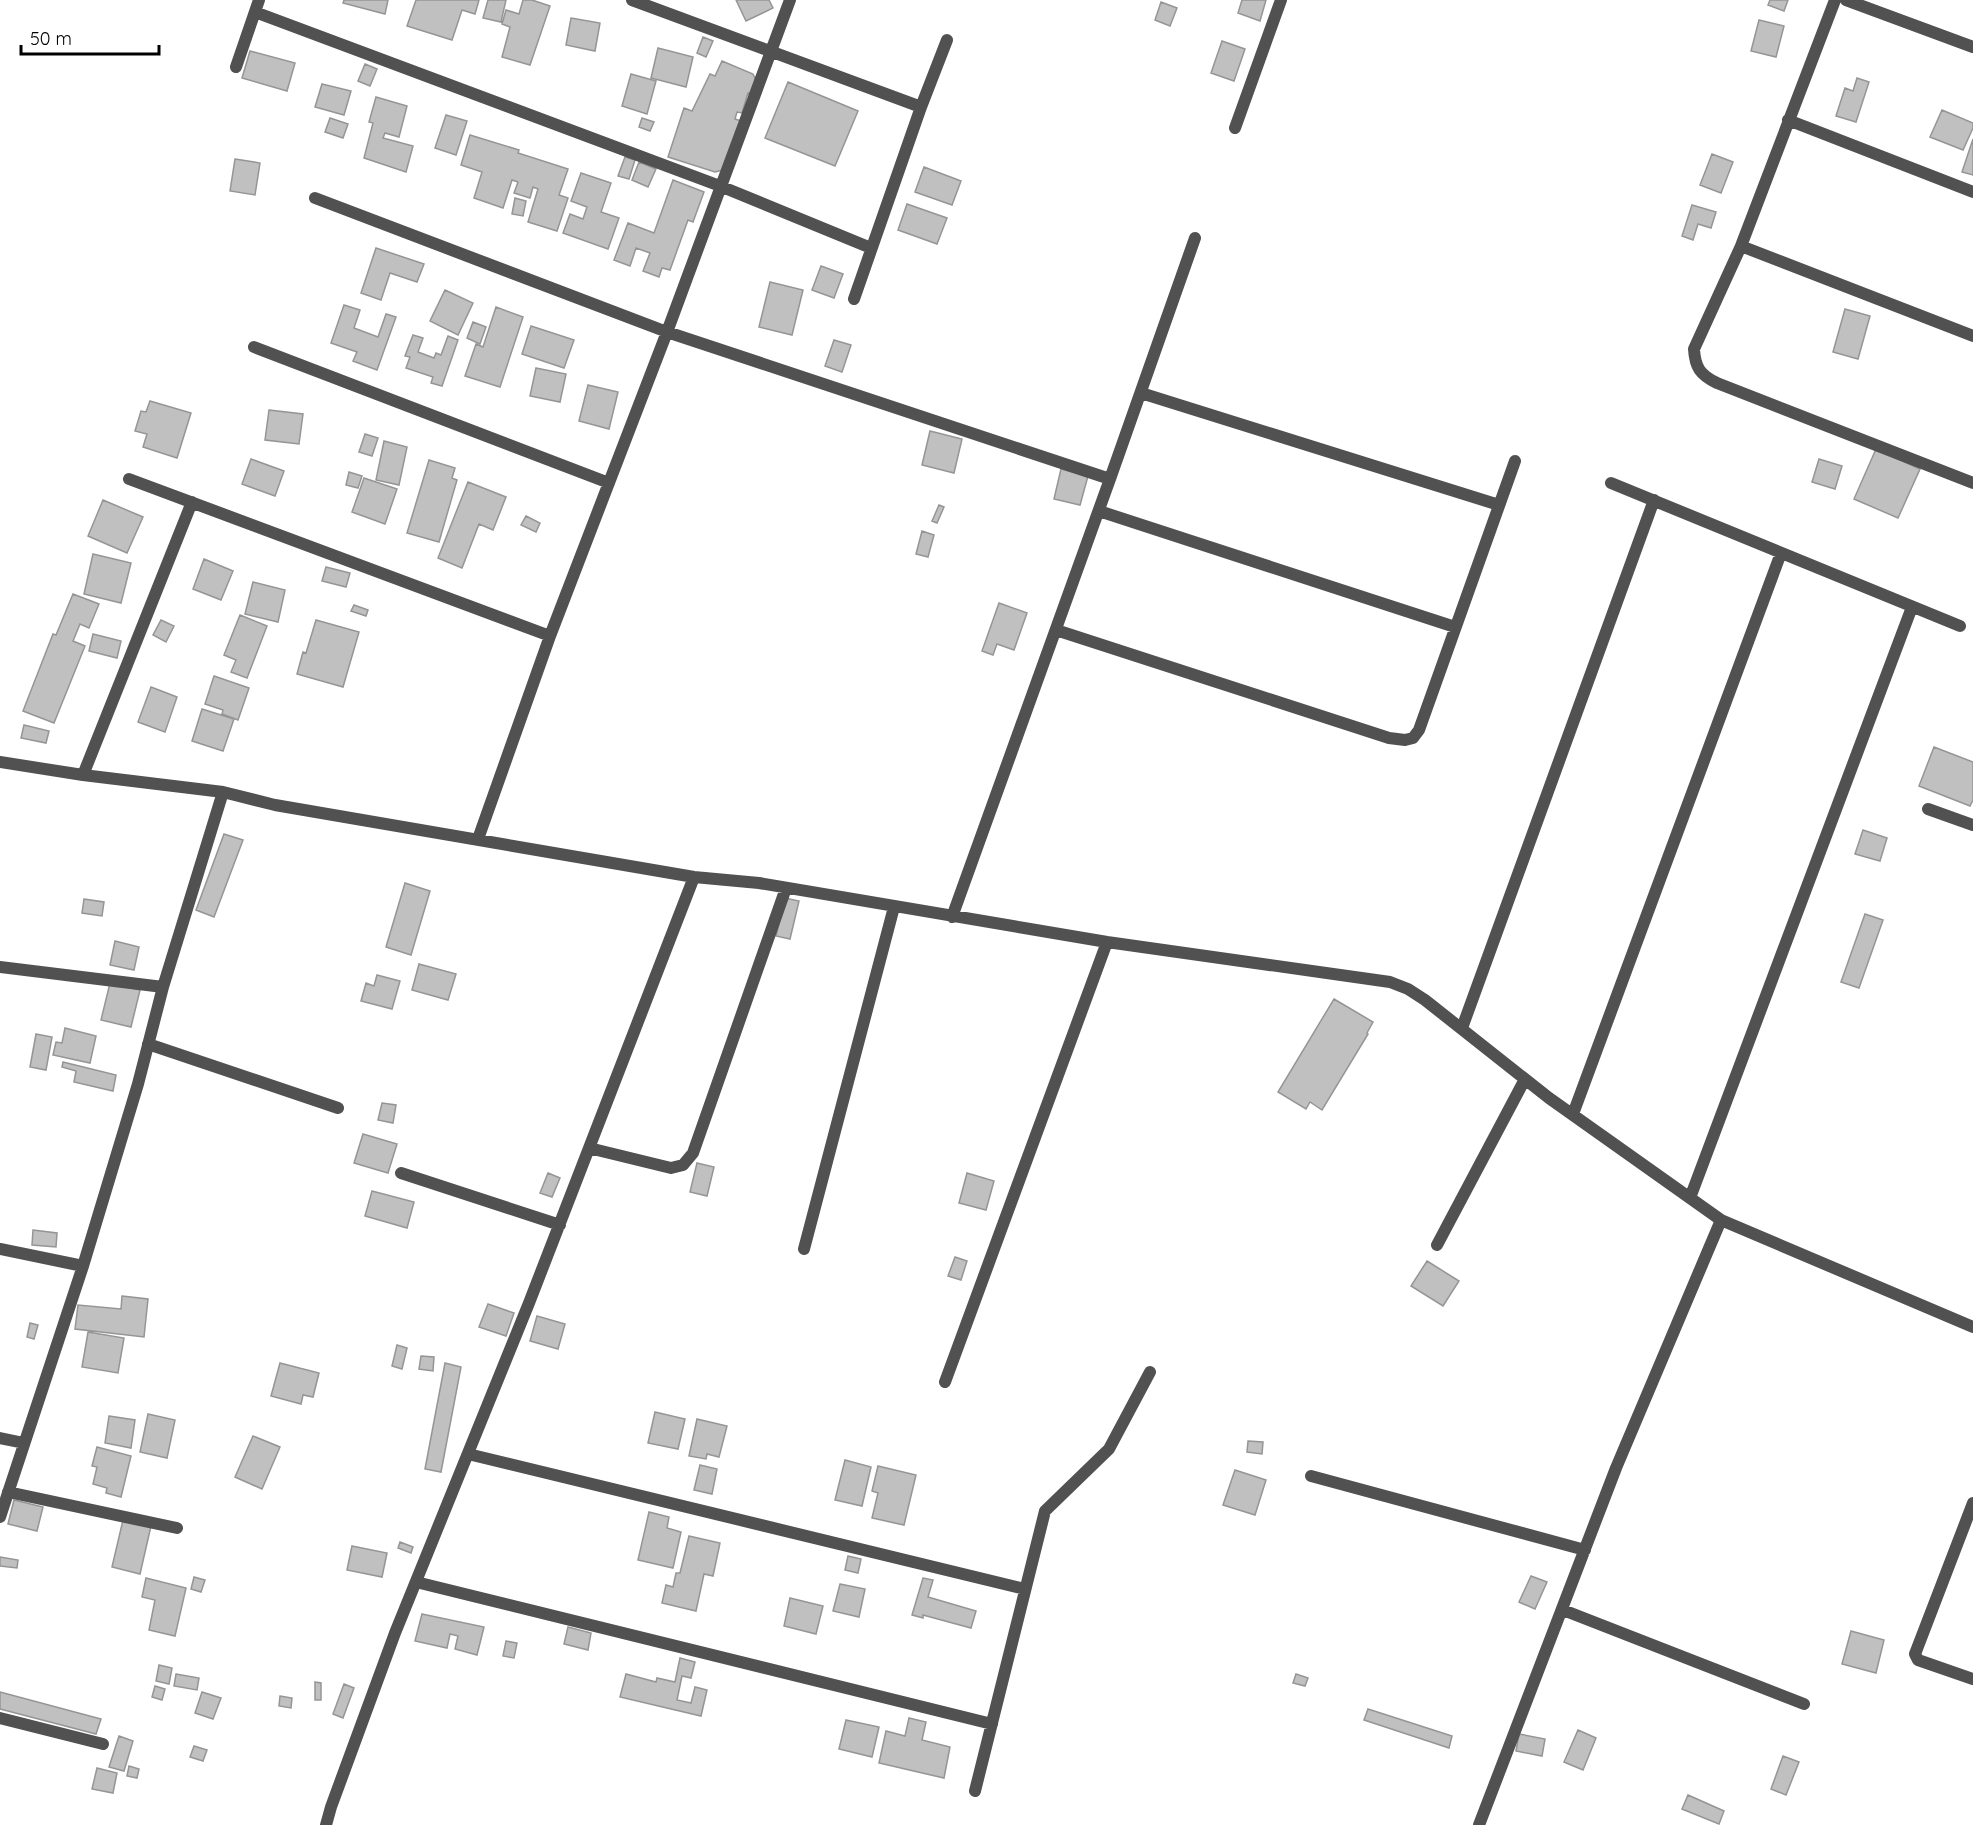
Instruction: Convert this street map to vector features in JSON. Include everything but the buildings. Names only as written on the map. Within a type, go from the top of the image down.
[{"type":"street","points":[[236,67],[259,0]]},
{"type":"street","points":[[632,0],[921,107]]},
{"type":"street","points":[[478,839],[550,636],[667,332],[790,0]]},
{"type":"street","points":[[1235,128],[1281,0]]},
{"type":"street","points":[[1835,0],[1741,246],[1695,349],[1695,362],[1705,378],[1973,483]]},
{"type":"street","points":[[1846,0],[1973,47]]},
{"type":"street","points":[[255,12],[720,186],[871,248]]},
{"type":"street","points":[[854,298],[947,40]]},
{"type":"street","points":[[1788,120],[1973,192]]},
{"type":"street","points":[[315,198],[667,332],[1110,479]]},
{"type":"street","points":[[952,917],[1195,238]]},
{"type":"street","points":[[1741,246],[1973,336]]},
{"type":"street","points":[[254,347],[609,483]]},
{"type":"street","points":[[1141,393],[1499,505]]},
{"type":"street","points":[[1056,630],[1389,738],[1405,740],[1413,738],[1419,730],[1515,461]]},
{"type":"street","points":[[129,478],[550,636]]},
{"type":"street","points":[[1611,483],[1960,626]]},
{"type":"street","points":[[1462,1028],[1654,500]]},
{"type":"street","points":[[83,775],[192,502]]},
{"type":"street","points":[[1099,511],[1455,627]]},
{"type":"street","points":[[1573,1114],[1781,553]]},
{"type":"street","points":[[1690,1198],[1912,607]]},
{"type":"street","points":[[0,762],[83,775],[223,792],[275,805],[694,877],[759,883],[1107,942],[1390,982],[1408,989],[1462,1028],[1525,1079],[1721,1220],[1973,1327]]},
{"type":"street","points":[[0,1516],[83,1266],[163,987],[223,792]]},
{"type":"street","points":[[1928,809],[1973,825]]},
{"type":"street","points":[[327,1825],[331,1808],[395,1633],[560,1225],[694,877]]},
{"type":"street","points":[[589,1148],[672,1168],[683,1165],[693,1153],[786,888]]},
{"type":"street","points":[[804,1249],[894,907]]},
{"type":"street","points":[[945,1382],[1107,942]]},
{"type":"street","points":[[0,968],[163,987]]},
{"type":"street","points":[[148,1044],[338,1108]]},
{"type":"street","points":[[1437,1245],[1525,1079]]},
{"type":"street","points":[[401,1173],[560,1225]]},
{"type":"street","points":[[1479,1825],[1616,1468],[1721,1220]]},
{"type":"street","points":[[0,1249],[83,1266]]},
{"type":"street","points":[[975,1791],[1045,1511],[1109,1449],[1150,1372]]},
{"type":"street","points":[[0,1438],[24,1443]]},
{"type":"street","points":[[468,1454],[1025,1589]]},
{"type":"street","points":[[1311,1476],[1585,1550]]},
{"type":"street","points":[[8,1492],[177,1528]]},
{"type":"street","points":[[1973,1503],[1915,1654],[1918,1660],[1973,1679]]},
{"type":"street","points":[[416,1582],[992,1724]]},
{"type":"street","points":[[1563,1610],[1804,1704]]},
{"type":"street","points":[[0,1718],[104,1744]]}]
